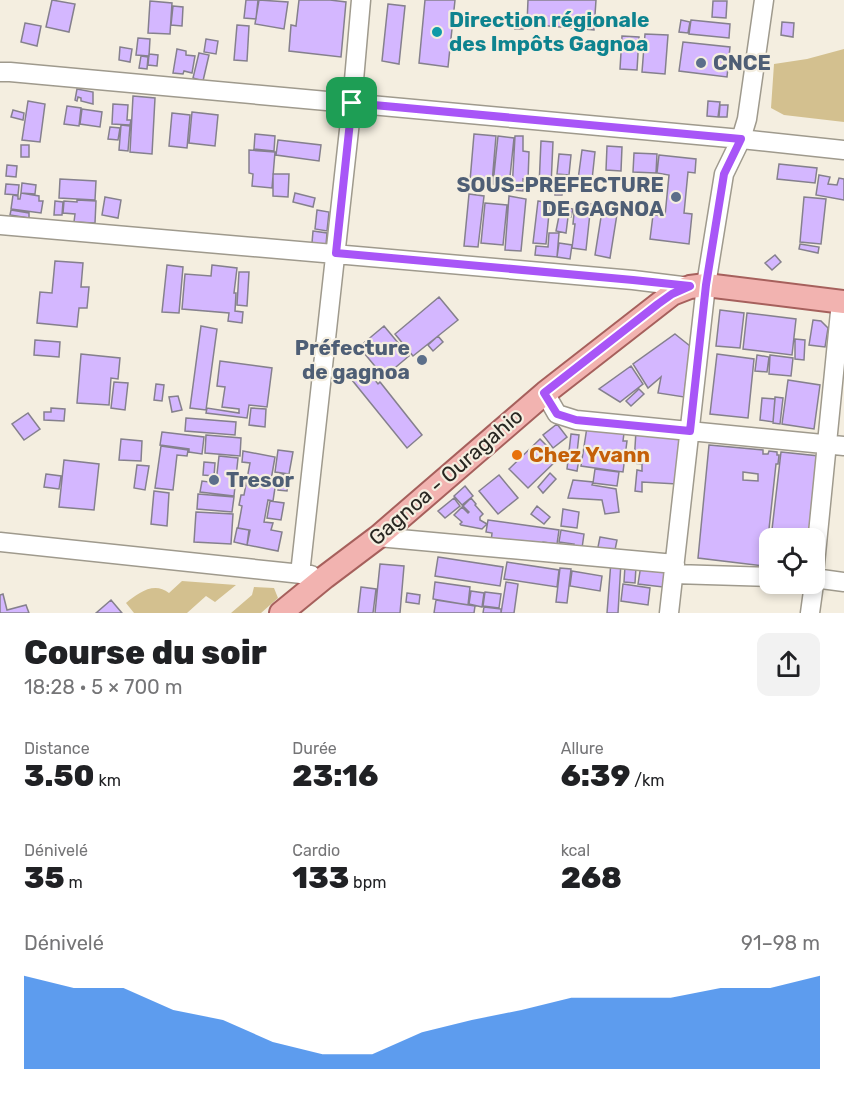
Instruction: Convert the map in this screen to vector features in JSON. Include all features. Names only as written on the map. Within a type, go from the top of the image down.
[{"type":"main road","points":[[698,286],[843,302]]},
{"type":"main road","name":"Gagnoa - Ouragahio","points":[[281,613],[378,537],[544,393],[672,294],[698,286]]},
{"type":"street","points":[[300,574],[352,103],[361,0]]},
{"type":"street","points":[[669,613],[690,431],[698,286],[724,174],[741,139],[747,119],[764,0]]},
{"type":"street","points":[[0,72],[844,150]]},
{"type":"street","points":[[0,225],[698,286]]},
{"type":"street","points":[[822,528],[836,445],[843,302]]},
{"type":"street","points":[[544,393],[557,414],[576,420],[836,445]]},
{"type":"street","points":[[378,537],[759,576]]},
{"type":"street","points":[[0,542],[325,577]]},
{"type":"street","points":[[825,578],[844,582]]},
{"type":"street","points":[[810,613],[813,594]]},
{"type":"shaded area","points":[[844,49],[844,122],[784,115],[771,108],[774,64],[807,59]]},
{"type":"shaded area","points":[[182,581],[236,585],[215,602],[206,596],[187,613],[134,613],[126,603],[141,592],[152,588],[169,593]]},
{"type":"shaded area","points":[[254,587],[274,588],[278,598],[261,613],[231,613],[252,595]]},
{"type":"building","points":[[52,0],[75,4],[69,32],[46,27]]},
{"type":"building","points":[[246,0],[258,0],[256,19],[244,18]]},
{"type":"building","points":[[259,0],[288,2],[284,29],[255,24]]},
{"type":"building","points":[[299,0],[346,2],[341,57],[289,51],[291,25],[296,26]]},
{"type":"building","name":"Direction régionale des Impôts Gagnoa","points":[[425,0],[455,0],[448,67],[419,63]]},
{"type":"building","points":[[528,0],[596,0],[594,30],[527,24]]},
{"type":"building","points":[[150,1],[172,3],[170,34],[148,33]]},
{"type":"building","points":[[713,1],[727,1],[726,18],[712,17]]},
{"type":"building","points":[[388,4],[405,6],[399,64],[382,61]]},
{"type":"building","points":[[173,6],[183,7],[182,26],[171,25]]},
{"type":"building","points":[[515,16],[523,16],[523,29],[515,29]]},
{"type":"building","points":[[681,20],[690,22],[688,33],[679,32]]},
{"type":"building","points":[[691,20],[730,24],[729,38],[689,34]]},
{"type":"building","points":[[782,22],[794,23],[793,37],[781,35]]},
{"type":"building","points":[[25,23],[41,26],[37,46],[21,42]]},
{"type":"building","points":[[237,25],[249,26],[247,61],[234,60]]},
{"type":"building","points":[[645,34],[668,35],[665,74],[642,72]]},
{"type":"building","points":[[622,36],[639,37],[637,70],[620,69]]},
{"type":"building","points":[[138,38],[150,39],[149,56],[136,55]]},
{"type":"building","points":[[206,39],[218,41],[216,54],[204,52]]},
{"type":"building","points":[[683,42],[730,47],[727,77],[679,71]]},
{"type":"building","points":[[120,47],[132,49],[130,62],[119,60]]},
{"type":"building","points":[[177,49],[186,51],[186,55],[195,56],[192,73],[184,71],[183,74],[173,73]]},
{"type":"building","points":[[199,53],[209,55],[203,81],[193,78]]},
{"type":"building","points":[[149,54],[158,55],[157,66],[148,65]]},
{"type":"building","points":[[141,56],[148,57],[147,69],[139,68]]},
{"type":"building","points":[[77,89],[93,92],[93,104],[81,101],[78,97],[77,101],[75,100]]},
{"type":"building","points":[[133,96],[155,98],[152,154],[130,152]]},
{"type":"building","points":[[28,101],[45,104],[40,142],[22,140]]},
{"type":"building","points":[[708,101],[720,102],[718,117],[707,116]]},
{"type":"building","points":[[113,104],[128,105],[127,120],[131,120],[130,125],[112,124]]},
{"type":"building","points":[[720,105],[728,105],[727,117],[719,117]]},
{"type":"building","points":[[67,106],[81,108],[79,126],[64,124]]},
{"type":"building","points":[[82,109],[102,112],[100,127],[80,124]]},
{"type":"building","points":[[13,110],[24,113],[23,120],[11,117]]},
{"type":"building","points":[[192,112],[218,115],[215,146],[189,143]]},
{"type":"building","points":[[172,113],[190,115],[187,148],[169,146]]},
{"type":"building","points":[[121,125],[130,126],[128,151],[119,150]]},
{"type":"building","points":[[110,127],[120,128],[118,140],[108,139]]},
{"type":"building","points":[[255,134],[275,136],[274,151],[254,149]]},
{"type":"building","points":[[474,134],[496,136],[492,183],[470,181]]},
{"type":"building","points":[[498,136],[514,138],[509,186],[493,184]]},
{"type":"building","points":[[515,136],[523,136],[523,151],[529,152],[528,180],[523,179],[523,191],[512,190]]},
{"type":"building","points":[[278,140],[321,145],[319,161],[276,155]]},
{"type":"building","points":[[541,141],[553,142],[551,186],[539,186]]},
{"type":"building","points":[[21,145],[29,145],[29,157],[21,157]]},
{"type":"building","points":[[607,146],[622,147],[621,171],[606,170]]},
{"type":"building","points":[[249,150],[275,152],[272,188],[252,186],[253,174],[249,173]]},
{"type":"building","points":[[582,150],[595,152],[591,189],[577,187]]},
{"type":"building","points":[[634,153],[657,154],[656,173],[633,172]]},
{"type":"building","points":[[559,154],[571,155],[569,175],[557,174]]},
{"type":"building","name":"SOUS-PREFECTURE DE GAGNOA","points":[[659,155],[696,159],[695,173],[688,172],[684,213],[692,214],[689,244],[650,239],[653,215],[665,216],[669,175],[657,173]]},
{"type":"building","points":[[779,164],[817,168],[815,183],[777,179]]},
{"type":"building","points":[[7,165],[17,166],[16,177],[6,176]]},
{"type":"building","points":[[273,174],[289,174],[288,197],[273,196]]},
{"type":"building","points":[[819,175],[830,177],[828,184],[837,185],[839,178],[844,179],[844,200],[816,195]]},
{"type":"building","points":[[60,179],[96,181],[95,200],[59,198]]},
{"type":"building","points":[[556,182],[564,183],[562,195],[555,195]]},
{"type":"building","points":[[22,183],[36,185],[35,194],[21,193]]},
{"type":"building","points":[[6,184],[19,185],[18,195],[5,194]]},
{"type":"building","points":[[21,193],[39,196],[39,201],[43,201],[41,213],[11,209],[13,195],[20,199]]},
{"type":"building","points":[[295,193],[315,198],[313,207],[293,202]]},
{"type":"building","points":[[469,194],[484,196],[478,247],[464,246]]},
{"type":"building","points":[[509,196],[526,199],[521,251],[505,250]]},
{"type":"building","points":[[105,197],[121,200],[118,218],[102,215]]},
{"type":"building","points":[[804,197],[826,199],[821,244],[800,242]]},
{"type":"building","points":[[77,200],[96,201],[95,223],[74,222],[75,214],[63,213],[64,201],[77,202]]},
{"type":"building","points":[[55,201],[63,202],[62,215],[54,215]]},
{"type":"building","points":[[538,201],[550,203],[546,244],[533,243]]},
{"type":"building","points":[[485,203],[507,205],[503,245],[481,243]]},
{"type":"building","points":[[575,203],[591,204],[586,250],[572,248]]},
{"type":"building","points":[[562,207],[573,209],[571,217],[560,215]]},
{"type":"building","points":[[11,210],[29,213],[29,218],[10,215]]},
{"type":"building","points":[[317,210],[329,212],[327,231],[315,229]]},
{"type":"building","points":[[602,211],[617,214],[610,258],[595,255]]},
{"type":"building","points":[[559,216],[568,217],[566,233],[556,231]]},
{"type":"building","points":[[313,231],[327,233],[326,245],[312,243]]},
{"type":"building","points":[[549,233],[559,233],[557,257],[535,255],[536,246],[548,247]]},
{"type":"building","points":[[559,243],[572,245],[570,259],[557,257]]},
{"type":"building","points":[[800,244],[819,247],[818,253],[799,249]]},
{"type":"building","points":[[775,255],[781,262],[772,270],[765,263]]},
{"type":"building","points":[[55,261],[83,263],[81,287],[89,287],[87,308],[79,308],[77,327],[37,323],[40,292],[52,293]]},
{"type":"building","points":[[167,265],[183,267],[179,313],[162,312]]},
{"type":"building","points":[[212,265],[237,268],[234,293],[236,293],[235,311],[243,312],[242,323],[228,321],[229,313],[182,309],[185,274],[211,276]]},
{"type":"building","points":[[239,272],[249,272],[247,306],[237,305]]},
{"type":"building","points":[[439,297],[458,320],[413,356],[395,334]]},
{"type":"building","points":[[720,310],[744,313],[740,348],[716,346]]},
{"type":"building","points":[[747,313],[796,319],[792,355],[743,349]]},
{"type":"building","points":[[813,320],[821,321],[828,328],[825,347],[809,345]]},
{"type":"building","points":[[201,326],[217,329],[206,410],[190,408]]},
{"type":"building","points":[[384,326],[409,356],[384,377],[359,347]]},
{"type":"building","points":[[675,334],[690,346],[684,397],[658,393],[661,377],[648,388],[633,364]]},
{"type":"building","points":[[438,336],[443,342],[433,351],[428,345]]},
{"type":"building","points":[[795,339],[805,340],[804,360],[795,359]]},
{"type":"building","points":[[35,340],[60,342],[59,357],[34,355]]},
{"type":"building","points":[[81,354],[120,358],[118,379],[111,378],[109,405],[77,403]]},
{"type":"building","points":[[717,354],[754,359],[748,418],[710,414]]},
{"type":"building","points":[[757,355],[769,357],[767,372],[755,371]]},
{"type":"building","points":[[770,355],[793,358],[791,376],[769,374]]},
{"type":"building","points":[[220,361],[272,368],[267,407],[249,405],[247,418],[206,413],[207,408],[239,413],[239,409],[222,407],[225,387],[217,386]]},
{"type":"building","points":[[631,366],[643,384],[620,402],[599,389]]},
{"type":"building","points":[[366,369],[378,384],[380,382],[422,435],[407,448],[352,380]]},
{"type":"building","points":[[788,380],[820,385],[814,429],[782,424]]},
{"type":"building","points":[[114,382],[128,383],[125,410],[111,408]]},
{"type":"building","points":[[156,384],[164,385],[162,401],[154,400]]},
{"type":"building","points":[[639,389],[644,394],[631,406],[626,401]]},
{"type":"building","points":[[178,396],[182,410],[172,412],[169,397]]},
{"type":"building","points":[[775,397],[783,398],[780,424],[773,423]]},
{"type":"building","points":[[762,398],[775,399],[773,422],[760,420]]},
{"type":"building","points":[[51,408],[65,409],[64,421],[44,420],[44,412],[51,412]]},
{"type":"building","points":[[251,408],[266,409],[265,427],[249,425]]},
{"type":"building","points":[[28,413],[40,429],[24,440],[12,424]]},
{"type":"building","points":[[186,418],[236,422],[235,435],[185,431]]},
{"type":"building","points":[[557,424],[567,437],[553,448],[543,435]]},
{"type":"building","points":[[587,427],[624,433],[623,441],[627,441],[623,472],[581,466]]},
{"type":"building","points":[[636,431],[680,434],[677,484],[642,482],[642,492],[635,491],[637,470],[642,471],[642,464],[634,463]]},
{"type":"building","points":[[162,432],[204,437],[202,454],[189,452],[189,449],[160,445]]},
{"type":"building","points":[[571,434],[579,435],[577,453],[580,453],[577,471],[567,469]]},
{"type":"building","points":[[206,435],[241,438],[240,456],[205,453]]},
{"type":"building","points":[[121,439],[142,441],[141,461],[119,460]]},
{"type":"building","points":[[540,439],[559,458],[528,488],[509,469]]},
{"type":"building","points":[[709,445],[763,450],[763,454],[768,454],[769,451],[777,452],[779,455],[769,528],[759,528],[759,565],[698,558]],"holes":[[[743,472],[758,474],[758,481],[743,480]]]},
{"type":"building","points":[[161,446],[188,450],[187,456],[177,455],[173,490],[155,488]]},
{"type":"building","points":[[278,450],[293,452],[289,474],[275,472]]},
{"type":"building","points":[[243,451],[275,457],[271,480],[276,481],[273,501],[268,500],[264,522],[273,523],[271,530],[282,532],[278,551],[247,545],[250,530],[238,528],[242,506],[239,505],[241,495],[244,495],[250,463],[242,462]]},
{"type":"building","points":[[781,452],[819,456],[810,528],[772,528]]},
{"type":"building","points":[[219,456],[238,458],[234,496],[200,492],[202,481],[216,483]]},
{"type":"building","points":[[64,460],[99,464],[94,510],[59,507]]},
{"type":"building","points":[[204,462],[215,463],[214,476],[203,475]]},
{"type":"building","points":[[137,465],[149,466],[145,490],[134,488]]},
{"type":"building","points":[[595,469],[619,472],[617,486],[593,483]]},
{"type":"building","points":[[550,473],[556,479],[543,493],[538,487]]},
{"type":"building","points":[[46,474],[61,476],[59,489],[44,487]]},
{"type":"building","points":[[280,474],[289,476],[287,491],[278,490]]},
{"type":"building","points":[[499,475],[518,498],[498,514],[479,491]]},
{"type":"building","points":[[573,480],[593,482],[592,485],[616,489],[619,512],[605,514],[602,500],[568,498]]},
{"type":"building","points":[[465,486],[473,496],[462,505],[454,496]]},
{"type":"building","points":[[154,491],[169,493],[167,526],[151,524]]},
{"type":"building","points":[[198,494],[234,497],[232,512],[197,509]]},
{"type":"building","points":[[454,498],[460,506],[445,518],[438,511]]},
{"type":"building","points":[[471,498],[483,514],[480,520],[487,524],[482,529],[461,525],[462,522],[454,515],[462,507],[469,512],[463,506]]},
{"type":"building","points":[[270,501],[284,503],[281,520],[267,518]]},
{"type":"building","points":[[537,506],[550,517],[544,524],[531,514]]},
{"type":"building","points":[[563,509],[579,512],[577,528],[561,526]]},
{"type":"building","points":[[196,512],[233,514],[231,544],[194,542]]},
{"type":"building","points":[[488,520],[559,530],[557,544],[543,542],[543,546],[491,542],[492,533],[486,532]]},
{"type":"building","points":[[237,528],[249,530],[247,545],[234,542]]},
{"type":"building","points":[[561,530],[584,534],[582,548],[573,547],[574,544],[559,542]]},
{"type":"building","points":[[600,537],[617,540],[614,555],[597,552]]},
{"type":"building","points":[[438,557],[503,567],[500,586],[435,576]]},
{"type":"building","points":[[611,561],[621,562],[618,613],[607,613]]},
{"type":"building","points":[[507,562],[559,570],[557,587],[504,579]]},
{"type":"building","points":[[380,564],[404,566],[400,613],[375,613]]},
{"type":"building","points":[[641,565],[665,568],[663,587],[638,584]]},
{"type":"building","points":[[625,566],[636,567],[635,583],[624,582]]},
{"type":"building","points":[[560,568],[571,569],[567,603],[556,602]]},
{"type":"building","points":[[572,571],[602,576],[600,591],[570,586]]},
{"type":"building","points":[[435,582],[470,587],[468,605],[433,599]]},
{"type":"building","points":[[506,582],[518,584],[514,613],[501,613]]},
{"type":"building","points":[[623,584],[650,588],[648,605],[621,601]]},
{"type":"building","points":[[361,587],[376,589],[373,613],[358,613]]},
{"type":"building","points":[[471,591],[484,593],[482,607],[469,604]]},
{"type":"building","points":[[485,592],[501,594],[499,608],[483,606]]},
{"type":"building","points":[[407,593],[420,595],[419,604],[406,602]]},
{"type":"building","points":[[3,594],[7,610],[26,605],[29,613],[0,613],[0,595]]},
{"type":"building","points":[[111,600],[122,613],[96,613]]},
{"type":"building","points":[[436,600],[475,606],[474,613],[434,613]]},
{"type":"building","points":[[484,607],[501,609],[501,613],[483,613]]},
{"type":"place","name":"Direction régionale des Impôts Gagnoa","points":[[437,32]]},
{"type":"place","name":"CNCE","points":[[701,63]]},
{"type":"place","name":"SOUS-PREFECTURE DE GAGNOA","points":[[676,197]]},
{"type":"place","name":"Préfecture de gagnoa","points":[[422,360]]},
{"type":"place","name":"Chez Yvann","points":[[517,455]]},
{"type":"place","name":"Tresor","points":[[214,480]]},
{"type":"route","points":[[352,103],[741,139],[724,174],[706,285],[690,431],[576,420],[557,414],[544,393],[658,304],[672,294],[690,286],[336,253],[352,103]]}]
